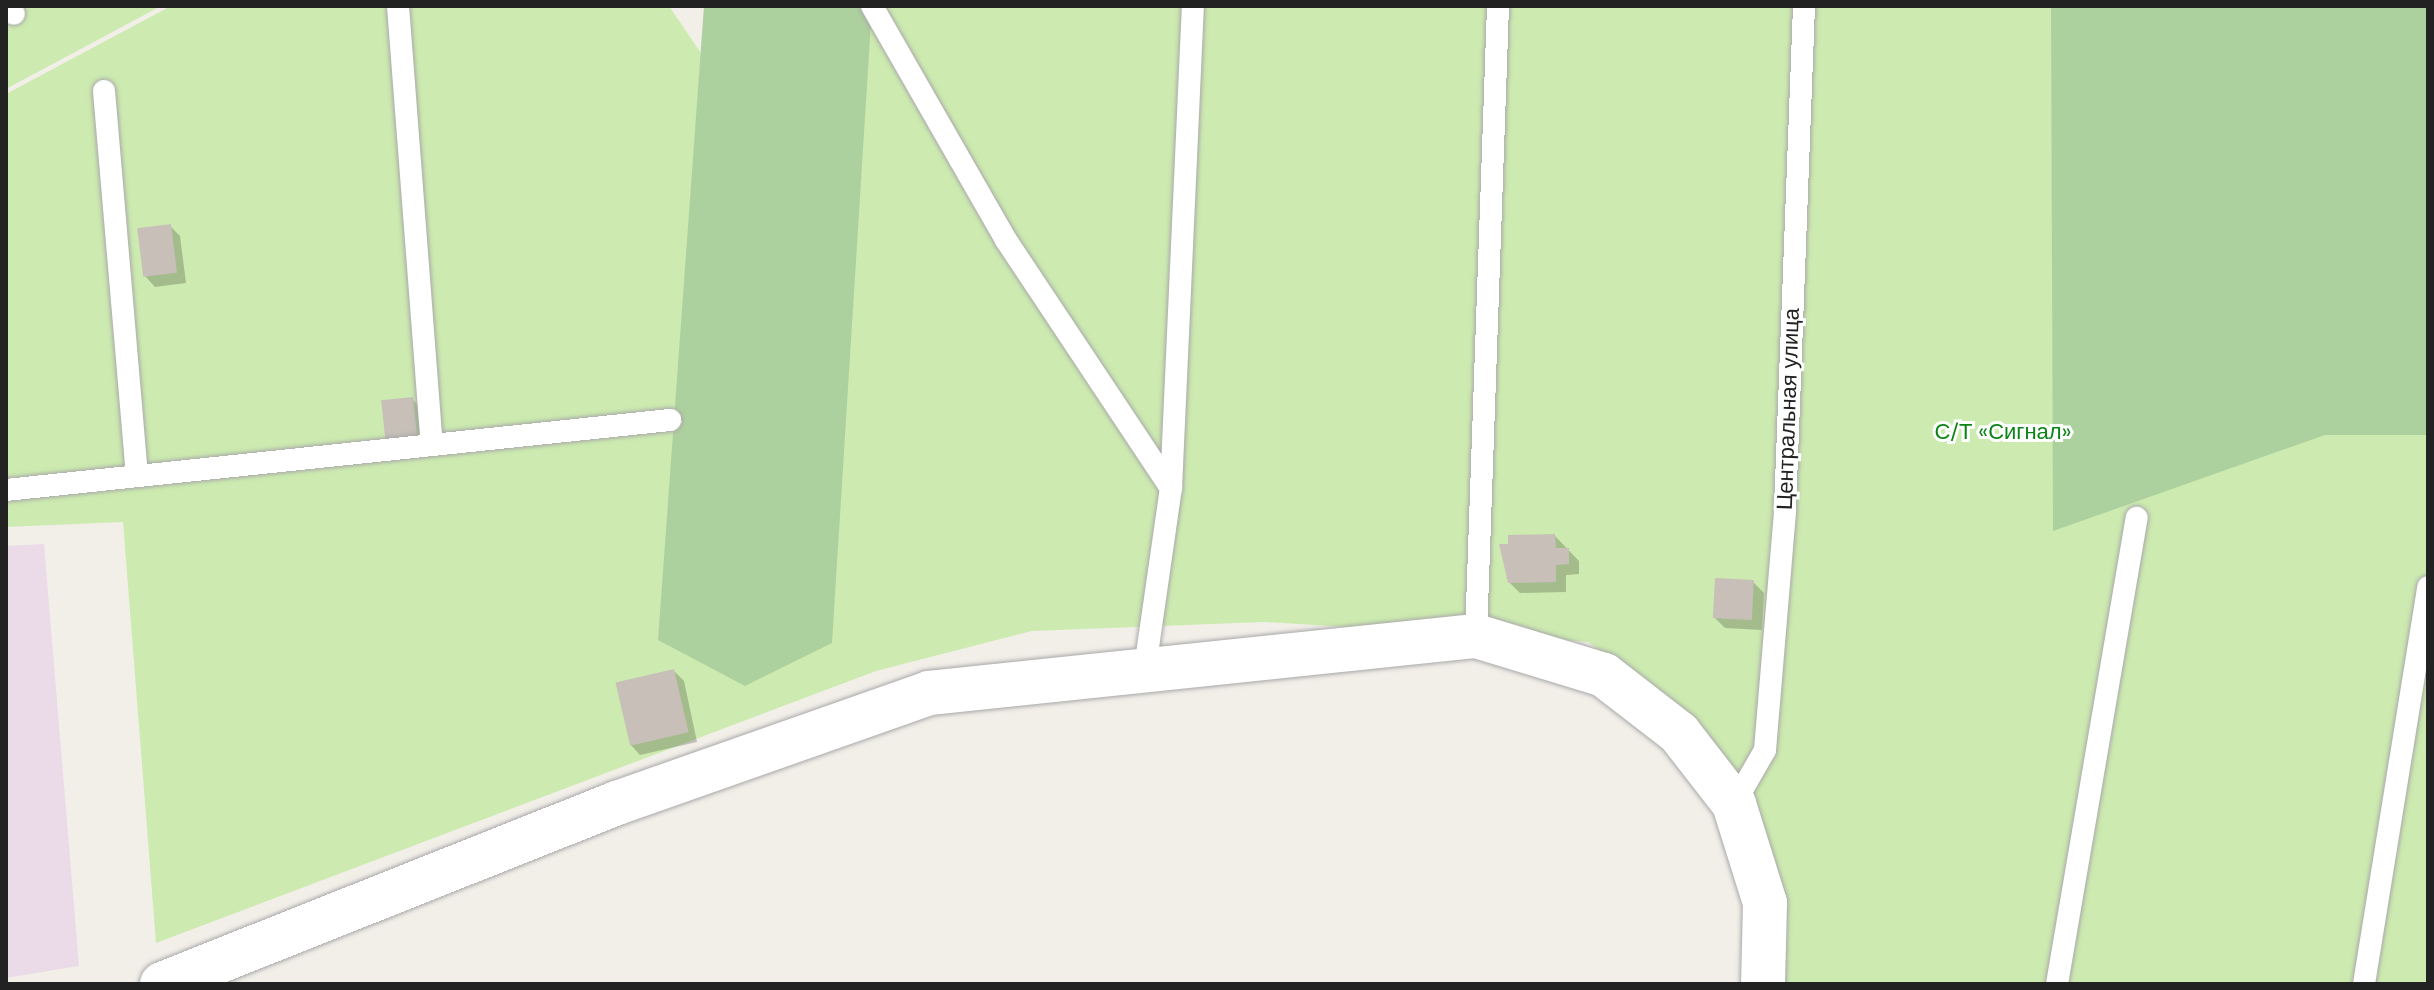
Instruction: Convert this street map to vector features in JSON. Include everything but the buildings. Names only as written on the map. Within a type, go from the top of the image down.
[{"type":"street","points":[[162,984],[617,803],[929,693],[1145,668],[1476,636],[1604,675],[1679,733],[1734,804],[1765,903],[1763,984]]},
{"type":"lane","points":[[398,6],[432,445]]},
{"type":"lane","points":[[872,6],[1006,240],[1171,488]]},
{"type":"lane","points":[[1145,668],[1171,488],[1193,6]]},
{"type":"lane","points":[[1476,636],[1498,6]]},
{"type":"lane","name":"Центральная улица","points":[[1734,804],[1765,750],[1785,510],[1804,6]]},
{"type":"lane","points":[[104,91],[137,476]]},
{"type":"lane","points":[[6,490],[670,420]]},
{"type":"lane","points":[[2057,984],[2137,518]]},
{"type":"lane","points":[[2364,984],[2428,587]]},
{"type":"shaded area","points":[[44,544],[79,966],[6,978],[6,546]]},
{"type":"green space","points":[[6,6],[161,6],[6,89]]},
{"type":"green space","name":"С/Т «Сигнал»","points":[[171,6],[669,6],[783,174],[839,6],[2428,6],[2428,984],[1783,984],[1710,740],[1589,642],[1264,622],[1032,631],[876,671],[156,943],[123,522],[6,527],[6,94]]},
{"type":"green space","points":[[704,6],[872,6],[832,643],[745,686],[658,640]]},
{"type":"green space","points":[[2051,6],[2428,6],[2428,435],[2325,435],[2053,531]]}]
